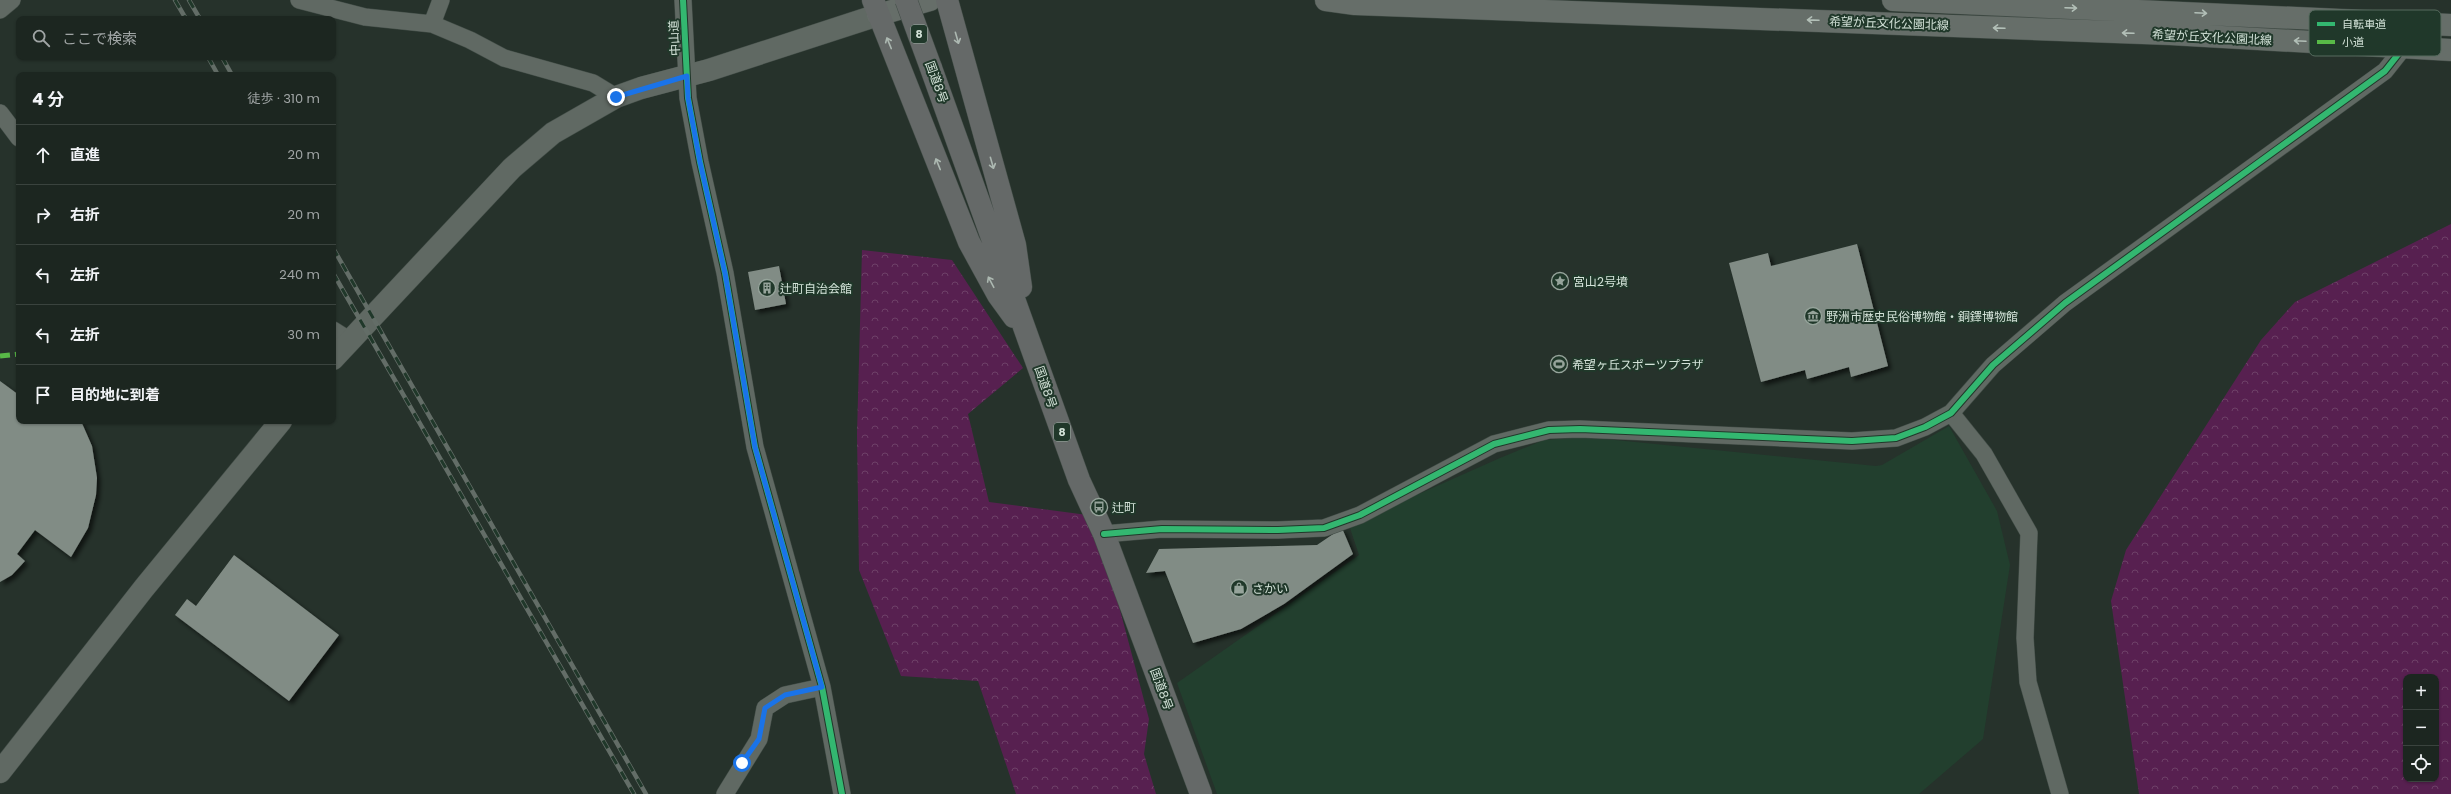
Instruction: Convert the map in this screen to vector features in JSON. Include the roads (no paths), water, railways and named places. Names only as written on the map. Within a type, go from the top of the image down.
[{"type":"highway","name":"国道8号","points":[[906,0],[1029,337],[1079,480],[1104,534],[1201,794]]},
{"type":"highway","points":[[947,0],[1015,245],[1029,337]]},
{"type":"highway","points":[[875,7],[969,242],[998,295],[1029,337]]},
{"type":"main road","points":[[875,7],[930,0]]},
{"type":"main road","name":"希望が丘文化公園北線","points":[[1326,0],[1355,4],[2170,34],[2309,42]]},
{"type":"main road","name":"希望が丘文化公園北線","points":[[1892,0],[2309,19]]},
{"type":"main road","name":"希望が丘文化公園北線","points":[[2441,24],[2451,24]]},
{"type":"main road","name":"希望が丘文化公園北線","points":[[2441,49],[2451,50]]},
{"type":"street","points":[[0,10],[12,0]]},
{"type":"street","points":[[299,0],[365,17],[432,24],[470,40],[504,58],[593,83],[616,97]]},
{"type":"street","points":[[432,24],[441,0]]},
{"type":"street","name":"中山道","points":[[684,0],[688,98],[700,162],[725,273],[755,447],[822,687],[842,794]]},
{"type":"street","points":[[336,350],[341,335],[512,168],[553,133],[616,97],[687,76],[875,7]]},
{"type":"street","points":[[1104,534],[1162,529],[1278,530],[1324,528],[1360,515],[1494,444],[1549,430],[1580,429],[1852,441],[1896,438],[1925,427],[1950,413],[1993,364],[2065,303],[2385,71],[2397,56]]},
{"type":"street","points":[[0,113],[16,134]]},
{"type":"street","points":[[1950,413],[1984,454],[2029,532],[2025,638],[2028,682],[2060,794]]},
{"type":"street","points":[[1,770],[149,582],[279,424]]},
{"type":"street","points":[[725,794],[759,739],[765,708],[785,695],[822,687]]},
{"type":"railway","points":[[175,0],[184,16]]},
{"type":"railway","points":[[189,0],[198,16]]},
{"type":"railway","points":[[210,60],[216,72]]},
{"type":"railway","points":[[224,60],[230,72]]},
{"type":"railway","points":[[336,253],[646,794]]},
{"type":"railway","points":[[336,278],[634,794]]},
{"type":"place","name":"宮山2号墳","points":[[1560,281]]},
{"type":"place","name":"辻町自治会館","points":[[767,288]]},
{"type":"place","name":"野洲市歴史民俗博物館・銅鐸博物館","points":[[1813,316]]},
{"type":"place","name":"希望ヶ丘スポーツプラザ","points":[[1559,364]]},
{"type":"place","name":"辻町","points":[[1099,507]]},
{"type":"place","name":"さかい","points":[[1239,588]]}]
